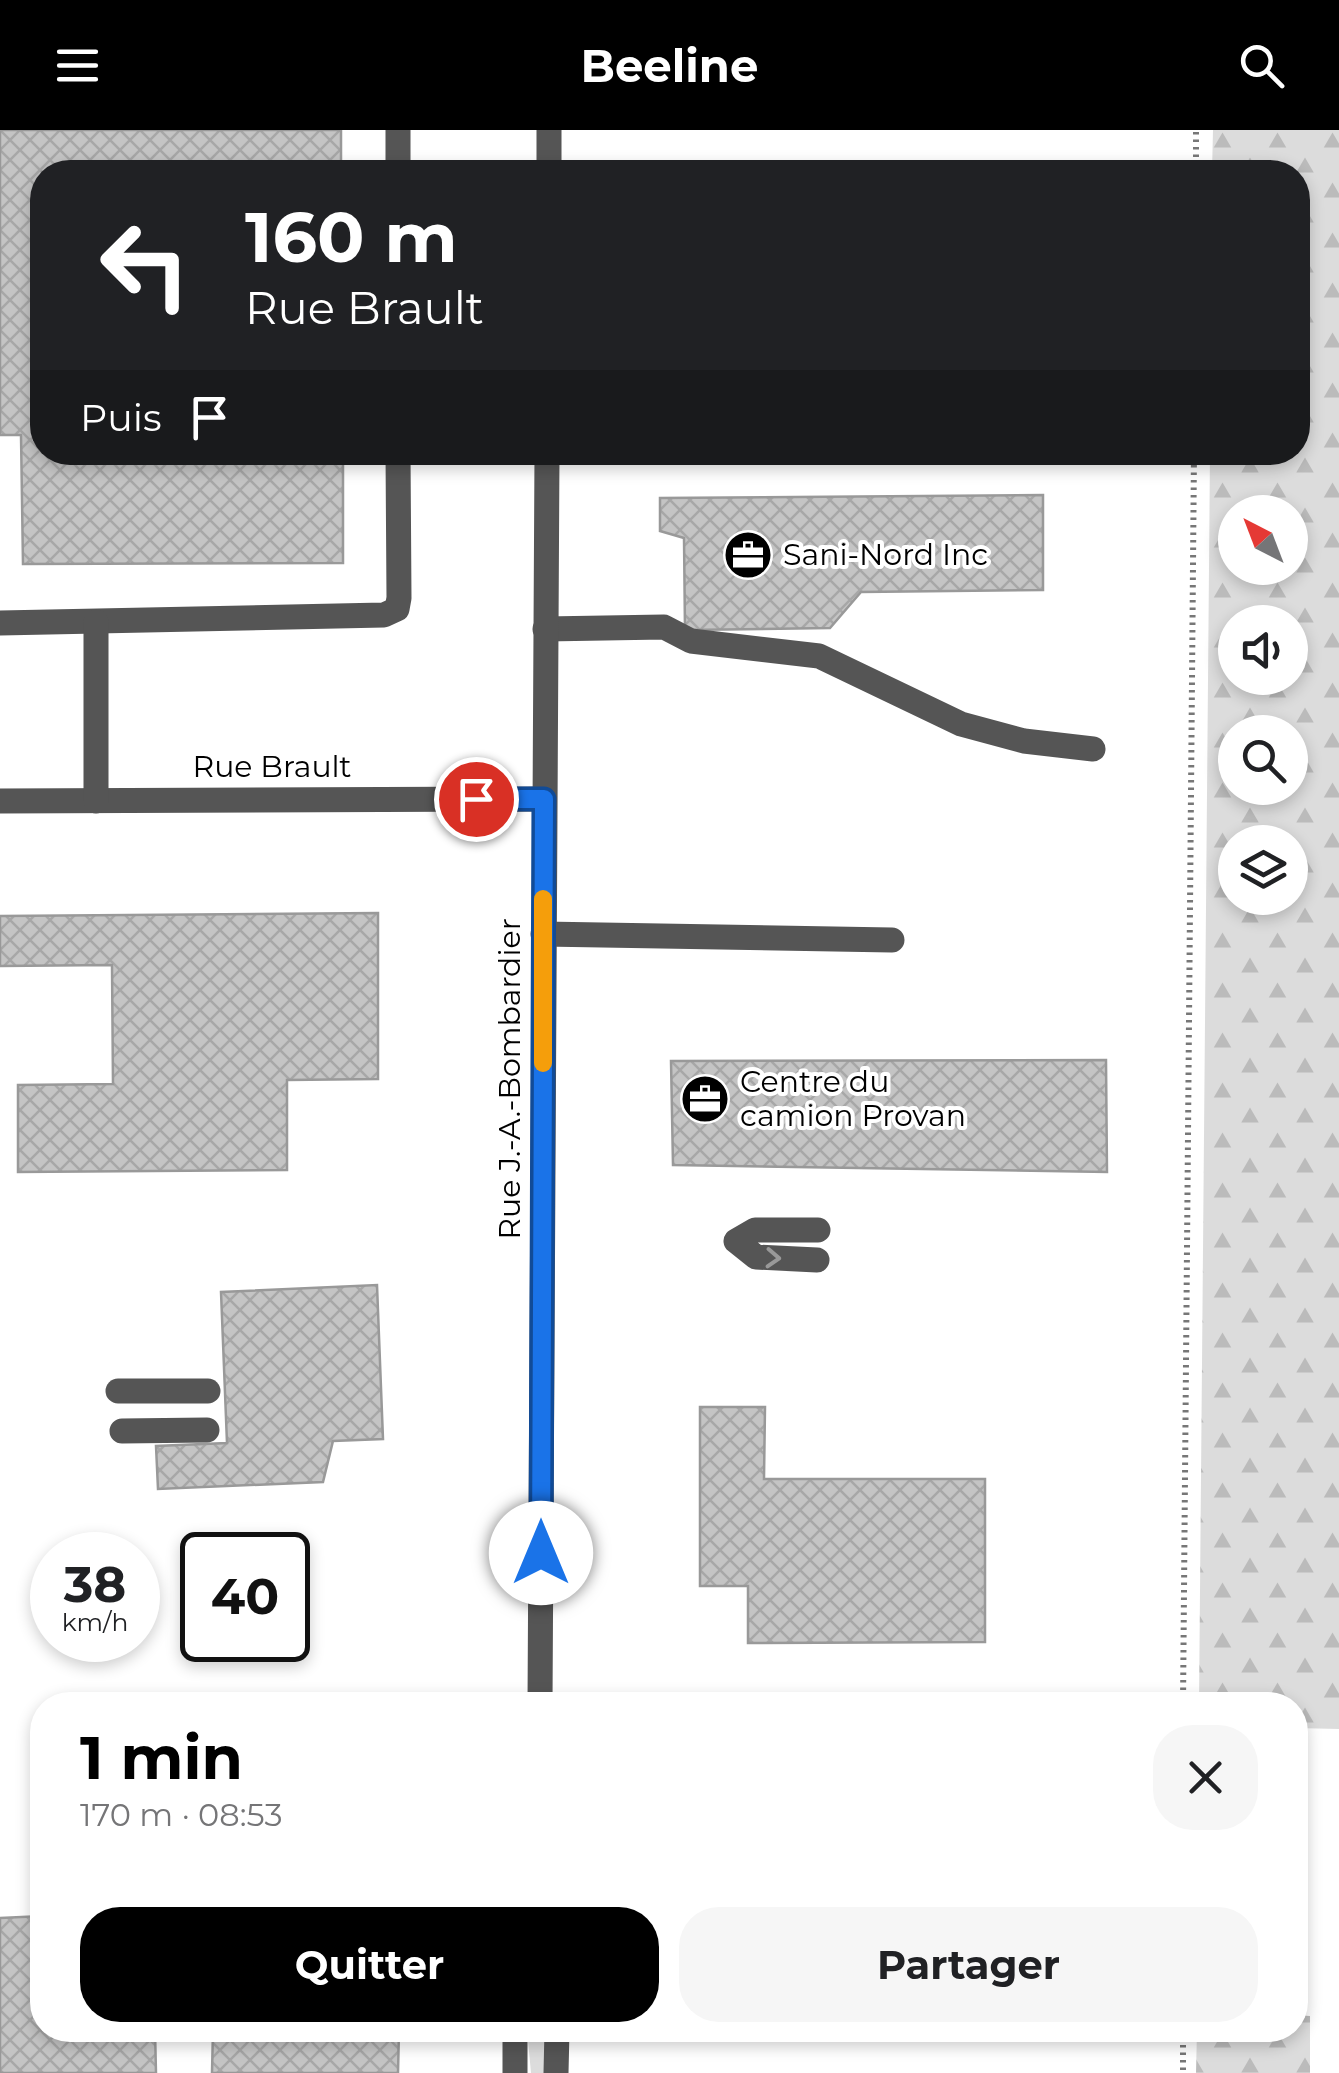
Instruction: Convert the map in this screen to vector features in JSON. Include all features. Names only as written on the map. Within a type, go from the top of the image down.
[{"type":"street","points":[[398,130],[398,160]]},
{"type":"street","points":[[549,130],[549,160]]},
{"type":"street","points":[[0,623],[384,615],[397,609],[398,465]]},
{"type":"street","name":"Rue J.-A.-Bombardier","points":[[540,1692],[546,465]]},
{"type":"street","points":[[96,622],[96,801]]},
{"type":"street","points":[[545,629],[664,627],[691,642],[819,656],[962,724],[1024,741],[1093,748]]},
{"type":"street","name":"Rue Brault","points":[[0,801],[544,799]]},
{"type":"street","points":[[543,934],[892,940]]},
{"type":"street","points":[[816,1260],[756,1258],[736,1241],[755,1230],[818,1230]]},
{"type":"street","points":[[118,1391],[208,1391]]},
{"type":"street","points":[[122,1432],[207,1430]]},
{"type":"street","points":[[515,2042],[515,2073]]},
{"type":"street","points":[[556,2073],[557,2042]]},
{"type":"path","points":[[1196,130],[1196,160]]},
{"type":"path","points":[[1183,1692],[1194,465]]},
{"type":"path","points":[[1182,2042],[1183,2073]]},
{"type":"green space","points":[[1213,130],[1339,130],[1339,1729],[1308,1728],[1308,1692],[1199,1692],[1210,465],[1310,465],[1310,160],[1212,160]]},
{"type":"green space","points":[[1310,2016],[1310,2073],[1196,2073],[1197,2042],[1308,2042]]},
{"type":"green space","points":[[528,2042],[545,2042],[545,2073],[531,2073]]},
{"type":"building","points":[[0,130],[341,130],[341,160],[30,160],[30,465],[343,465],[343,563],[23,564],[21,435],[0,435]]},
{"type":"building","points":[[1043,495],[1043,590],[861,592],[830,628],[685,630],[684,538],[660,531],[660,498]]},
{"type":"building","points":[[378,913],[378,1079],[287,1080],[287,1170],[18,1172],[18,1085],[113,1084],[112,965],[0,966],[0,916]]},
{"type":"building","points":[[1106,1060],[1107,1172],[673,1165],[671,1061]]},
{"type":"building","points":[[377,1285],[383,1439],[333,1441],[323,1482],[158,1489],[156,1446],[227,1443],[221,1292]]},
{"type":"building","points":[[700,1407],[765,1407],[764,1479],[985,1479],[985,1642],[748,1643],[748,1586],[700,1586]]},
{"type":"building","points":[[30,1917],[30,2042],[155,2042],[156,2073],[0,2073],[0,1918]]},
{"type":"building","points":[[213,2042],[399,2042],[398,2073],[212,2073]]},
{"type":"slow traffic","points":[[543,899],[543,1063]]},
{"type":"place","name":"Sani-Nord Inc","points":[[748,555]]},
{"type":"place","name":"Centre du camion Provan","points":[[705,1099]]},
{"type":"route","points":[[476,799],[544,799],[541,1553]]}]
